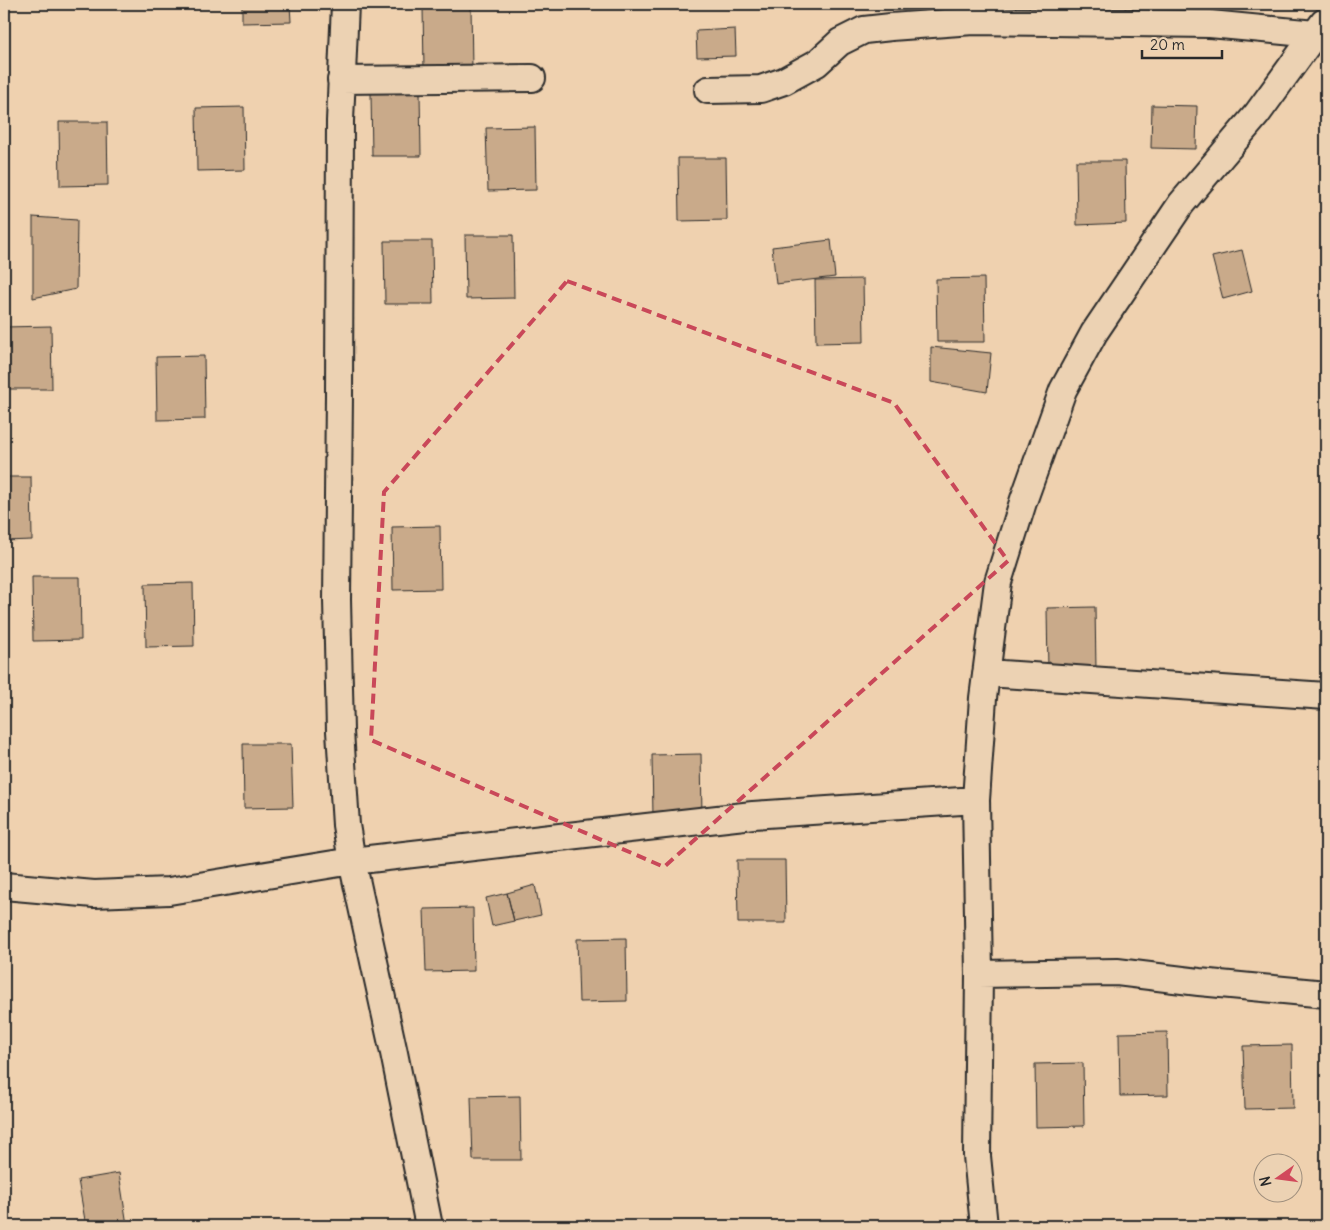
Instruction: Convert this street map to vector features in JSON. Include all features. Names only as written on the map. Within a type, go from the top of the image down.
[{"type":"street","points":[[345,4],[341,80],[337,600],[340,731],[346,825],[429,1226]]},
{"type":"street","points":[[708,90],[761,89],[784,81],[817,63],[840,42],[864,30],[891,26],[973,20],[1321,26]]},
{"type":"street","points":[[984,1226],[977,1156],[978,974],[976,800],[983,698],[998,582],[1024,499],[1063,390],[1094,333],[1181,204],[1257,114],[1321,26]]},
{"type":"street","points":[[341,80],[532,78]]},
{"type":"street","points":[[987,673],[1326,696]]},
{"type":"street","points":[[4,886],[94,894],[168,891],[352,861],[753,815],[976,800]]},
{"type":"street","points":[[978,974],[1117,972],[1326,994]]},
{"type":"highlighted area","points":[[567,281],[894,403],[1008,561],[664,867],[371,740],[384,492]]},
{"type":"building","points":[[242,4],[290,4],[291,22],[242,23]]},
{"type":"building","points":[[1125,4],[1173,4],[1174,16],[1126,17]]},
{"type":"building","points":[[471,6],[472,70],[424,70],[423,7]]},
{"type":"building","points":[[735,29],[736,56],[697,57],[696,31]]},
{"type":"building","points":[[420,92],[421,156],[372,156],[371,93]]},
{"type":"building","points":[[1152,105],[1197,106],[1196,149],[1151,148]]},
{"type":"building","points":[[244,107],[245,170],[197,171],[196,108]]},
{"type":"building","points":[[59,122],[107,122],[108,185],[60,186]]},
{"type":"building","points":[[535,127],[536,190],[488,191],[486,128]]},
{"type":"building","points":[[678,158],[726,158],[727,220],[679,221]]},
{"type":"building","points":[[1076,161],[1125,161],[1126,223],[1077,225]]},
{"type":"building","points":[[33,217],[77,220],[76,289],[33,298]]},
{"type":"building","points":[[465,235],[513,235],[514,298],[466,299]]},
{"type":"building","points":[[831,240],[835,277],[776,284],[772,247]]},
{"type":"building","points":[[384,241],[432,241],[433,304],[385,304]]},
{"type":"building","points":[[1242,250],[1252,291],[1223,299],[1212,257]]},
{"type":"building","points":[[984,278],[985,342],[937,342],[936,279]]},
{"type":"building","points":[[863,279],[864,342],[816,343],[815,280]]},
{"type":"building","points":[[51,326],[52,389],[4,389],[4,327]]},
{"type":"building","points":[[931,347],[991,353],[987,392],[931,382]]},
{"type":"building","points":[[204,356],[205,419],[157,420],[156,357]]},
{"type":"building","points":[[4,477],[31,477],[32,540],[4,541]]},
{"type":"building","points":[[440,526],[441,589],[393,590],[392,527]]},
{"type":"building","points":[[32,577],[80,577],[81,640],[33,641]]},
{"type":"building","points":[[193,583],[194,646],[146,647],[145,584]]},
{"type":"building","points":[[1095,607],[1096,670],[1048,671],[1047,608]]},
{"type":"building","points":[[4,720],[7,721],[4,736]]},
{"type":"building","points":[[243,744],[291,744],[293,807],[244,808]]},
{"type":"building","points":[[701,754],[702,817],[653,818],[652,755]]},
{"type":"building","points":[[737,860],[785,860],[786,923],[738,923]]},
{"type":"building","points":[[535,885],[541,915],[514,921],[507,893]]},
{"type":"building","points":[[507,893],[514,921],[492,926],[486,898]]},
{"type":"building","points":[[473,908],[474,971],[426,972],[424,909]]},
{"type":"building","points":[[626,938],[627,1001],[579,1002],[577,939]]},
{"type":"building","points":[[1167,1032],[1168,1095],[1120,1096],[1119,1033]]},
{"type":"building","points":[[1292,1045],[1293,1108],[1245,1109],[1243,1046]]},
{"type":"building","points":[[1083,1063],[1084,1126],[1036,1127],[1035,1064]]},
{"type":"building","points":[[520,1096],[521,1160],[473,1160],[471,1097]]},
{"type":"building","points":[[119,1173],[127,1225],[86,1226],[78,1180]]}]
